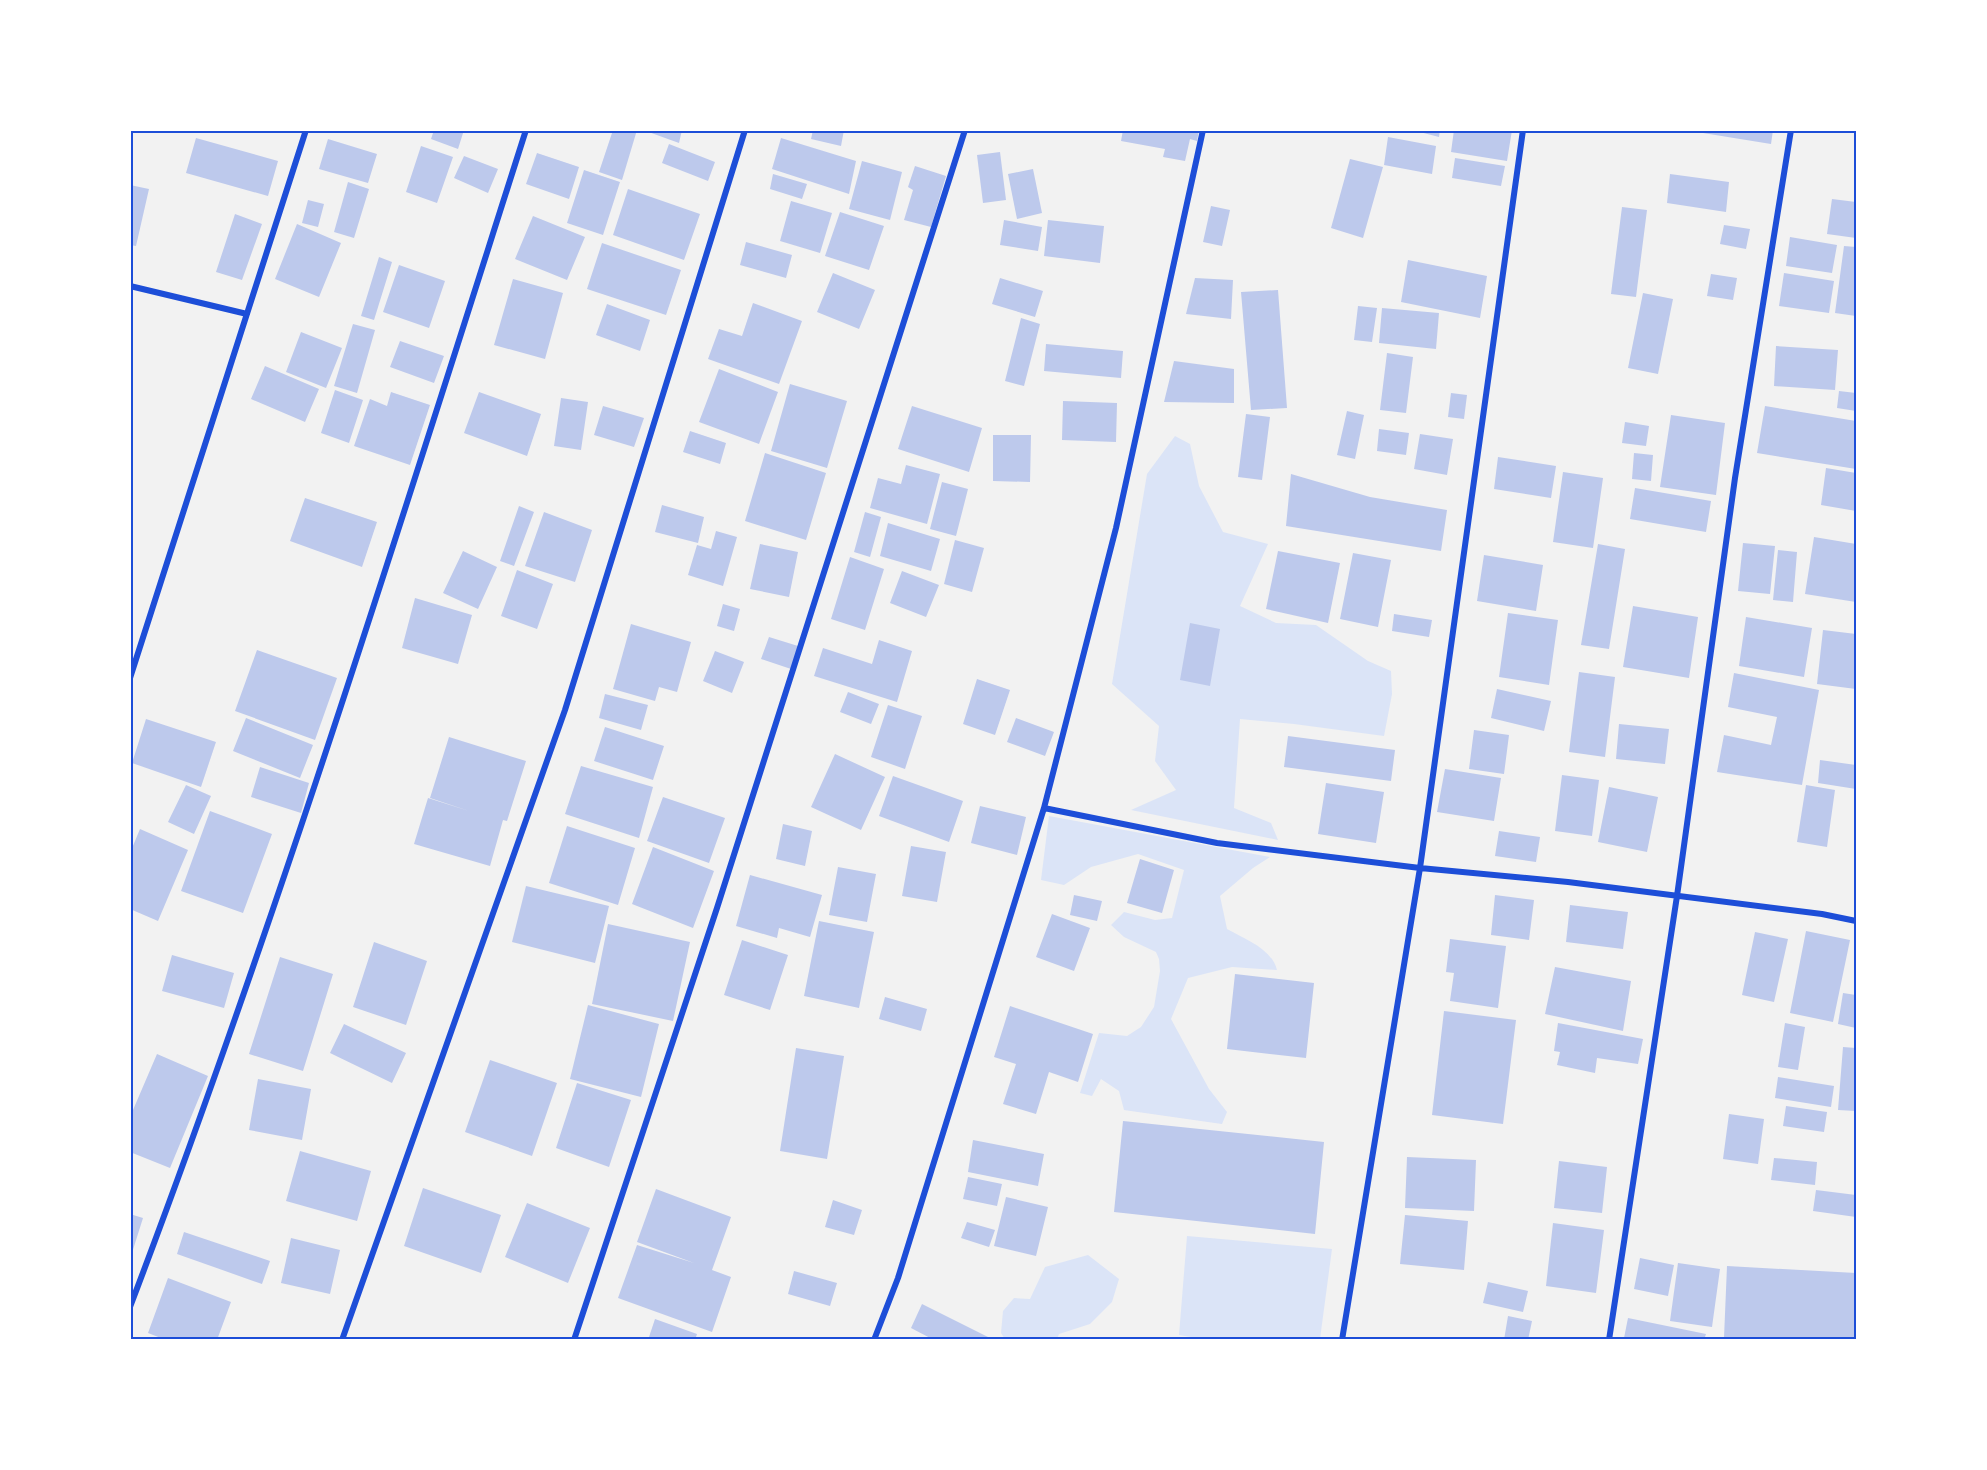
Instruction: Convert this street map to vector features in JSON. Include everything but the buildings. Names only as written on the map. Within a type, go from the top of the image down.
[{"type":"street","points":[[130,678],[306,130]]},
{"type":"street","points":[[130,1307],[183,1167],[342,705],[526,130]]},
{"type":"street","points":[[342,1340],[565,710],[746,130]]},
{"type":"street","points":[[574,1340],[721,896],[965,130]]},
{"type":"street","points":[[873,1340],[898,1278],[1044,808],[1116,528],[1203,130]]},
{"type":"street","points":[[1342,1340],[1420,868],[1523,130]]},
{"type":"street","points":[[1609,1340],[1677,896],[1735,478],[1791,130]]},
{"type":"street","points":[[130,286],[247,314]]},
{"type":"street","points":[[1044,808],[1217,843],[1420,868],[1568,882],[1822,914],[1857,921]]},
{"type":"shaded area","points":[[1175,436],[1190,444],[1199,486],[1223,532],[1268,544],[1240,606],[1276,623],[1316,625],[1368,661],[1391,671],[1392,694],[1384,736],[1240,719],[1234,808],[1271,823],[1278,840],[1131,810],[1176,790],[1155,761],[1159,726],[1112,684],[1147,474]]},
{"type":"shaded area","points":[[1049,816],[1270,857],[1220,896],[1227,929],[1264,950],[1277,970],[1232,967],[1188,978],[1171,1019],[1209,1089],[1227,1112],[1222,1124],[1124,1110],[1119,1091],[1101,1079],[1092,1096],[1080,1093],[1099,1033],[1127,1036],[1141,1027],[1154,1007],[1160,971],[1156,952],[1124,937],[1111,925],[1124,912],[1155,920],[1172,918],[1184,870],[1138,854],[1091,867],[1064,885],[1041,880]]},
{"type":"shaded area","points":[[1187,1236],[1332,1249],[1320,1339],[1209,1340],[1179,1335]]},
{"type":"shaded area","points":[[1088,1255],[1119,1279],[1112,1302],[1090,1324],[1059,1334],[1057,1339],[1005,1339],[1001,1333],[1003,1311],[1014,1298],[1030,1299],[1045,1267]]}]
